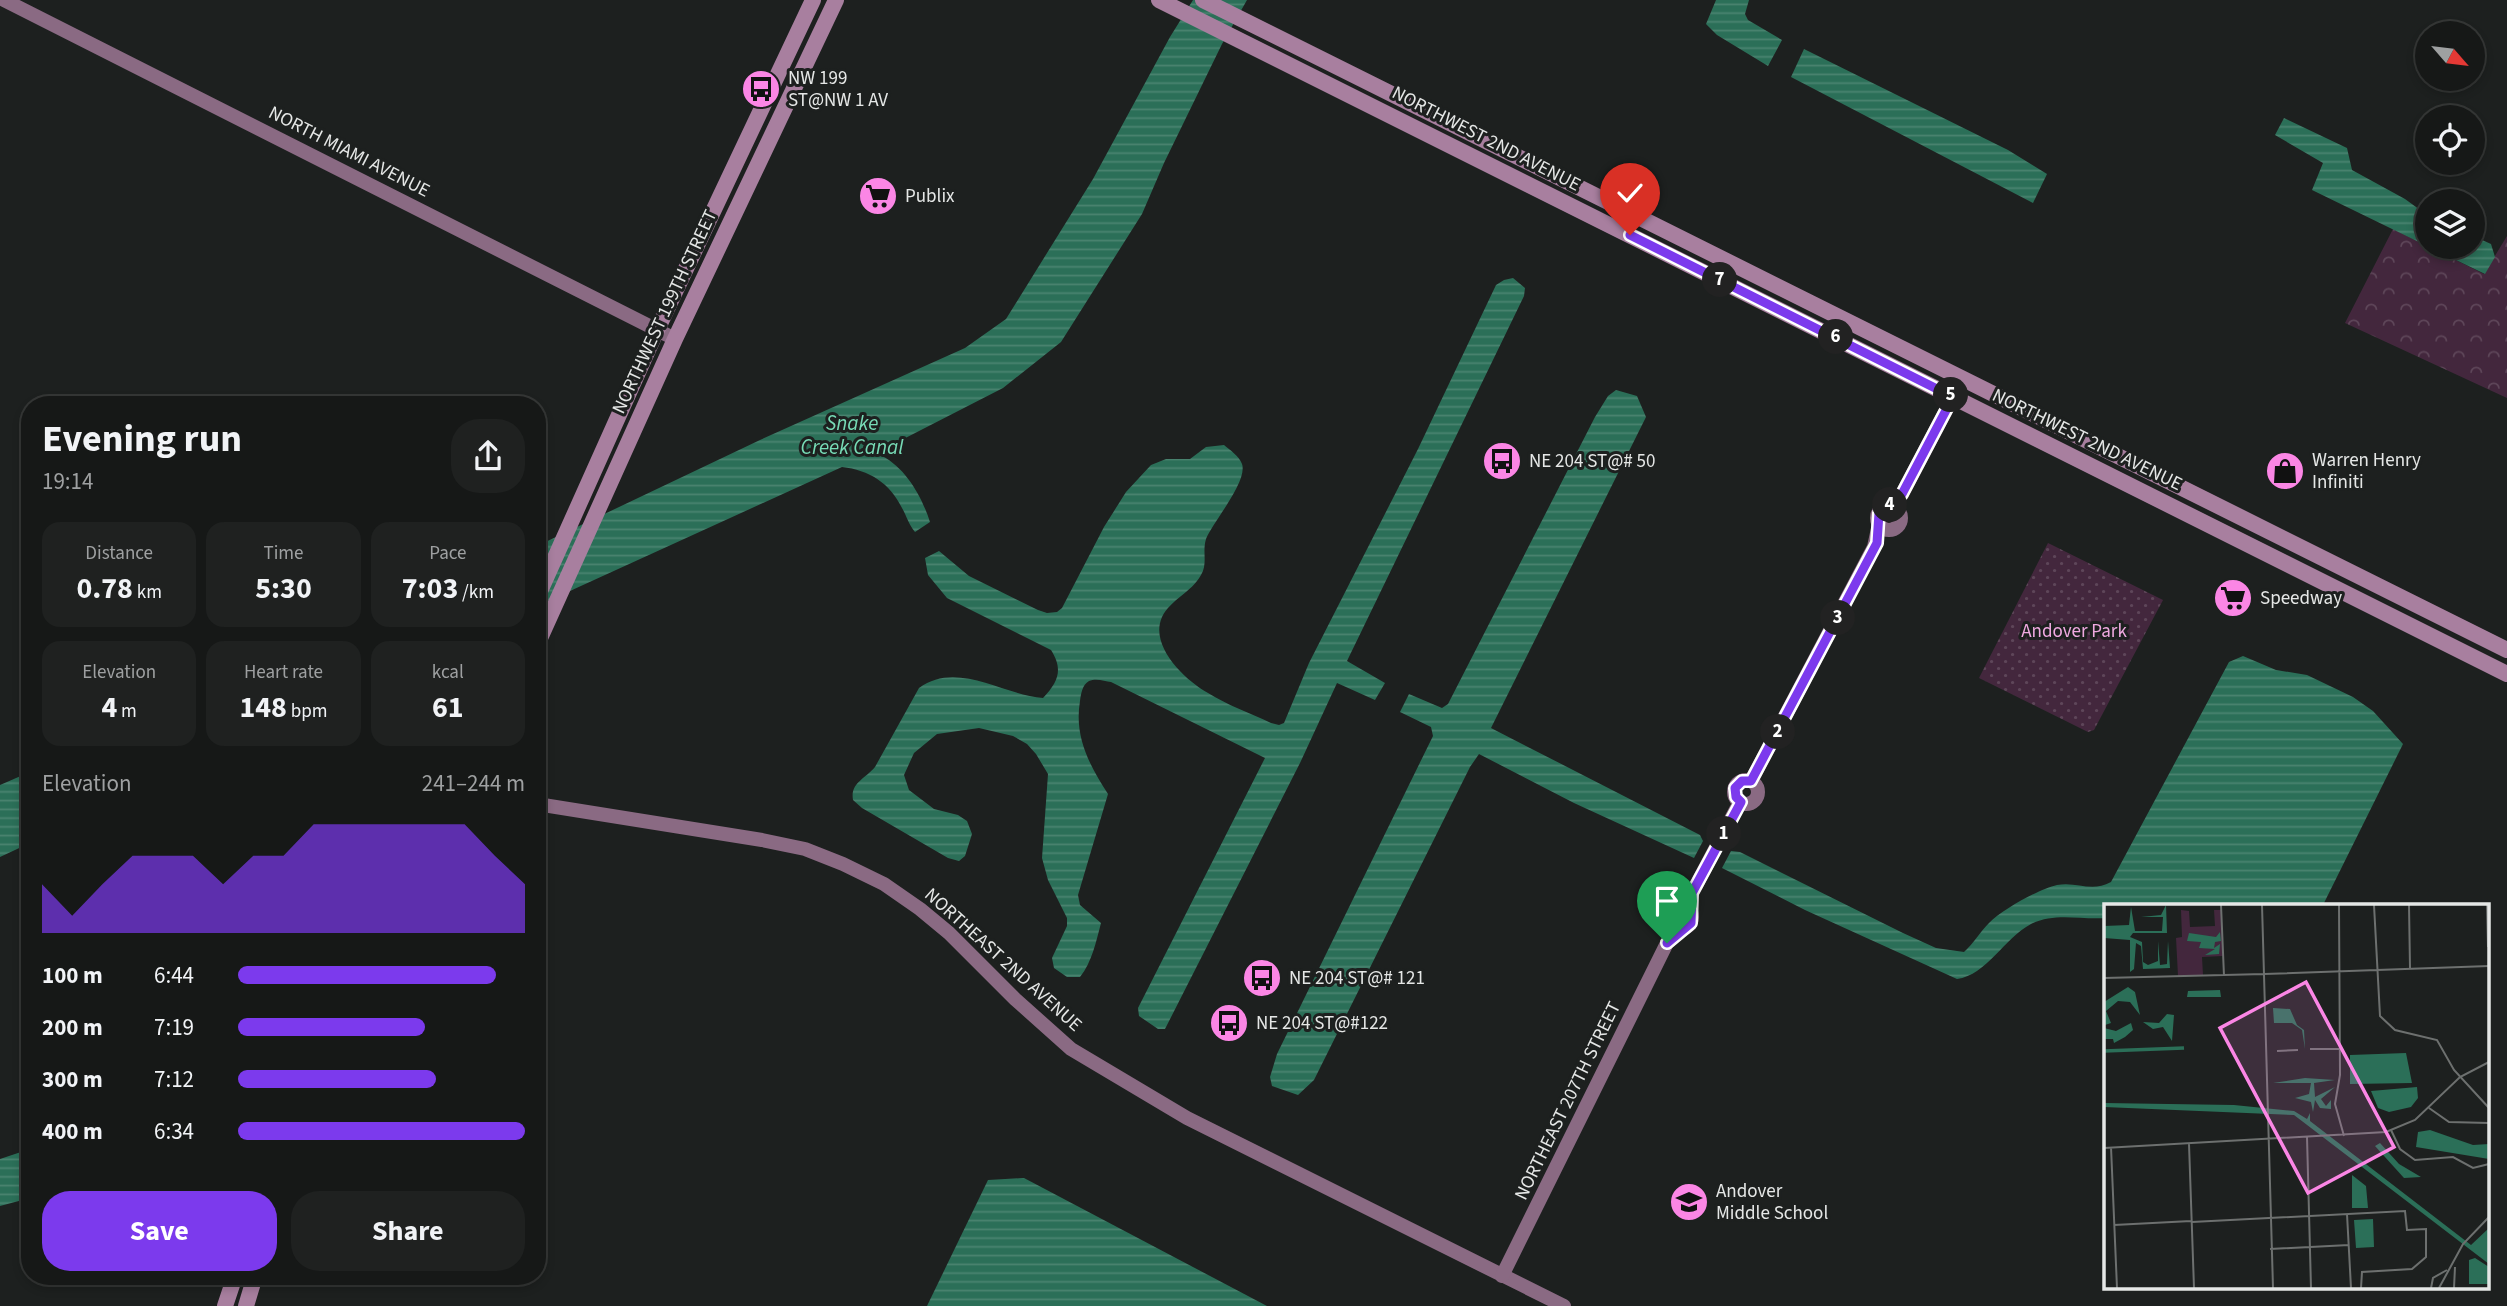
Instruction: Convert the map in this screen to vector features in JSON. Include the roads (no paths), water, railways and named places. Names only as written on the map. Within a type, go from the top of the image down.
[{"type":"main road","name":"NORTHWEST 199TH STREET","points":[[546,578],[657,330],[813,0]]},
{"type":"main road","name":"NORTHWEST 199TH STREET","points":[[546,626],[675,339],[836,0]]},
{"type":"main road","name":"NORTHWEST 2ND AVENUE","points":[[1159,0],[2507,674]]},
{"type":"main road","name":"NORTHWEST 2ND AVENUE","points":[[1203,0],[2507,650]]},
{"type":"main road","points":[[225,1306],[232,1285]]},
{"type":"main road","points":[[246,1306],[252,1285]]},
{"type":"street","name":"NORTH MIAMI AVENUE","points":[[4,0],[675,339]]},
{"type":"street","points":[[1885,527],[1899,525],[1894,510],[1963,379]]},
{"type":"street","points":[[1685,908],[1670,911],[1676,925],[1691,923],[1685,908],[1692,893],[1741,802],[1751,802],[1756,797],[1757,788],[1751,781],[1885,527],[1879,513],[1894,510]]},
{"type":"street","name":"NORTHEAST 2ND AVENUE","points":[[546,805],[805,849],[884,884],[920,909],[953,937],[1015,999],[1071,1048],[1187,1118],[1564,1306]]},
{"type":"street","name":"NORTHEAST 207TH STREET","points":[[1502,1276],[1676,925]]},
{"type":"water","name":"Snake Creek Canal","points":[[1193,0],[1247,0],[1222,44],[1142,214],[1061,342],[1003,388],[880,451],[912,484],[930,522],[915,532],[897,499],[885,485],[861,471],[842,467],[546,602],[546,542],[760,440],[965,348],[1006,319],[1093,179]]},
{"type":"water","points":[[1716,0],[1749,0],[1745,14],[1748,20],[1782,40],[1768,66],[1717,35],[1706,24]]},
{"type":"water","points":[[1804,49],[2008,150],[2047,174],[2033,203],[1791,77]]},
{"type":"water","points":[[2284,118],[2347,148],[2352,170],[2415,206],[2415,240],[2312,190],[2323,163],[2275,135]]},
{"type":"water","points":[[2485,241],[2491,244],[2495,257],[2485,274],[2454,259],[2485,259]]},
{"type":"water","points":[[1513,278],[1525,288],[1524,296],[1347,661],[1385,683],[1375,700],[1337,683],[1300,763],[1165,1029],[1158,1029],[1139,1016],[1138,1008],[1265,758],[1111,682],[1095,680],[1085,685],[1079,714],[1081,738],[1089,761],[1108,794],[1078,895],[1080,905],[1101,923],[1091,958],[1080,977],[1067,977],[1054,968],[1052,958],[1067,926],[1067,918],[1048,880],[1042,858],[1048,774],[1027,744],[1013,736],[979,728],[937,734],[914,753],[904,775],[909,790],[934,809],[958,815],[967,821],[972,834],[965,856],[959,861],[948,858],[862,808],[853,800],[856,785],[875,767],[919,688],[934,680],[964,678],[1043,698],[1058,675],[1057,663],[1051,650],[947,598],[928,575],[925,558],[939,551],[969,576],[1038,610],[1057,612],[1062,608],[1104,527],[1126,492],[1151,465],[1166,459],[1190,459],[1206,447],[1224,445],[1234,453],[1242,464],[1240,480],[1206,539],[1201,575],[1192,587],[1170,605],[1162,617],[1160,639],[1180,671],[1199,687],[1271,723],[1284,723],[1309,663],[1418,449],[1496,285]]},
{"type":"water","points":[[1616,390],[1637,396],[1646,417],[1491,728],[1700,835],[1703,841],[1694,858],[1574,803],[1479,754],[1470,767],[1314,1080],[1298,1095],[1272,1086],[1270,1077],[1277,1054],[1433,736],[1431,727],[1400,712],[1409,694],[1442,708],[1448,704],[1595,417],[1608,396]]},
{"type":"water","points":[[2243,656],[2276,670],[2307,675],[2353,697],[2373,711],[2403,744],[2323,904],[2104,904],[2104,918],[2058,917],[2031,924],[1977,971],[1957,979],[1805,910],[1722,868],[1731,851],[1740,852],[1936,948],[1964,952],[1995,918],[2031,895],[2057,885],[2097,887],[2111,882],[2229,662]]},
{"type":"water","points":[[21,776],[21,847],[0,857],[0,785]]},
{"type":"water","points":[[21,1152],[21,1200],[0,1206],[0,1159]]},
{"type":"water","points":[[1023,1178],[1267,1306],[927,1306],[988,1180]]},
{"type":"place","name":"NW 199 ST@NW 1 AV","points":[[761,89]]},
{"type":"place","name":"Publix","points":[[878,196]]},
{"type":"place","name":"NE 204 ST@# 50","points":[[1502,461]]},
{"type":"place","name":"Warren Henry Infiniti","points":[[2285,471]]},
{"type":"place","name":"Speedway","points":[[2233,598]]},
{"type":"place","name":"NE 204 ST@# 121","points":[[1262,978]]},
{"type":"place","name":"NE 204 ST@#122","points":[[1229,1023]]},
{"type":"place","name":"Andover Middle School","points":[[1689,1202]]},
{"type":"park label","name":"Andover Park","points":[[2074,631]]}]
